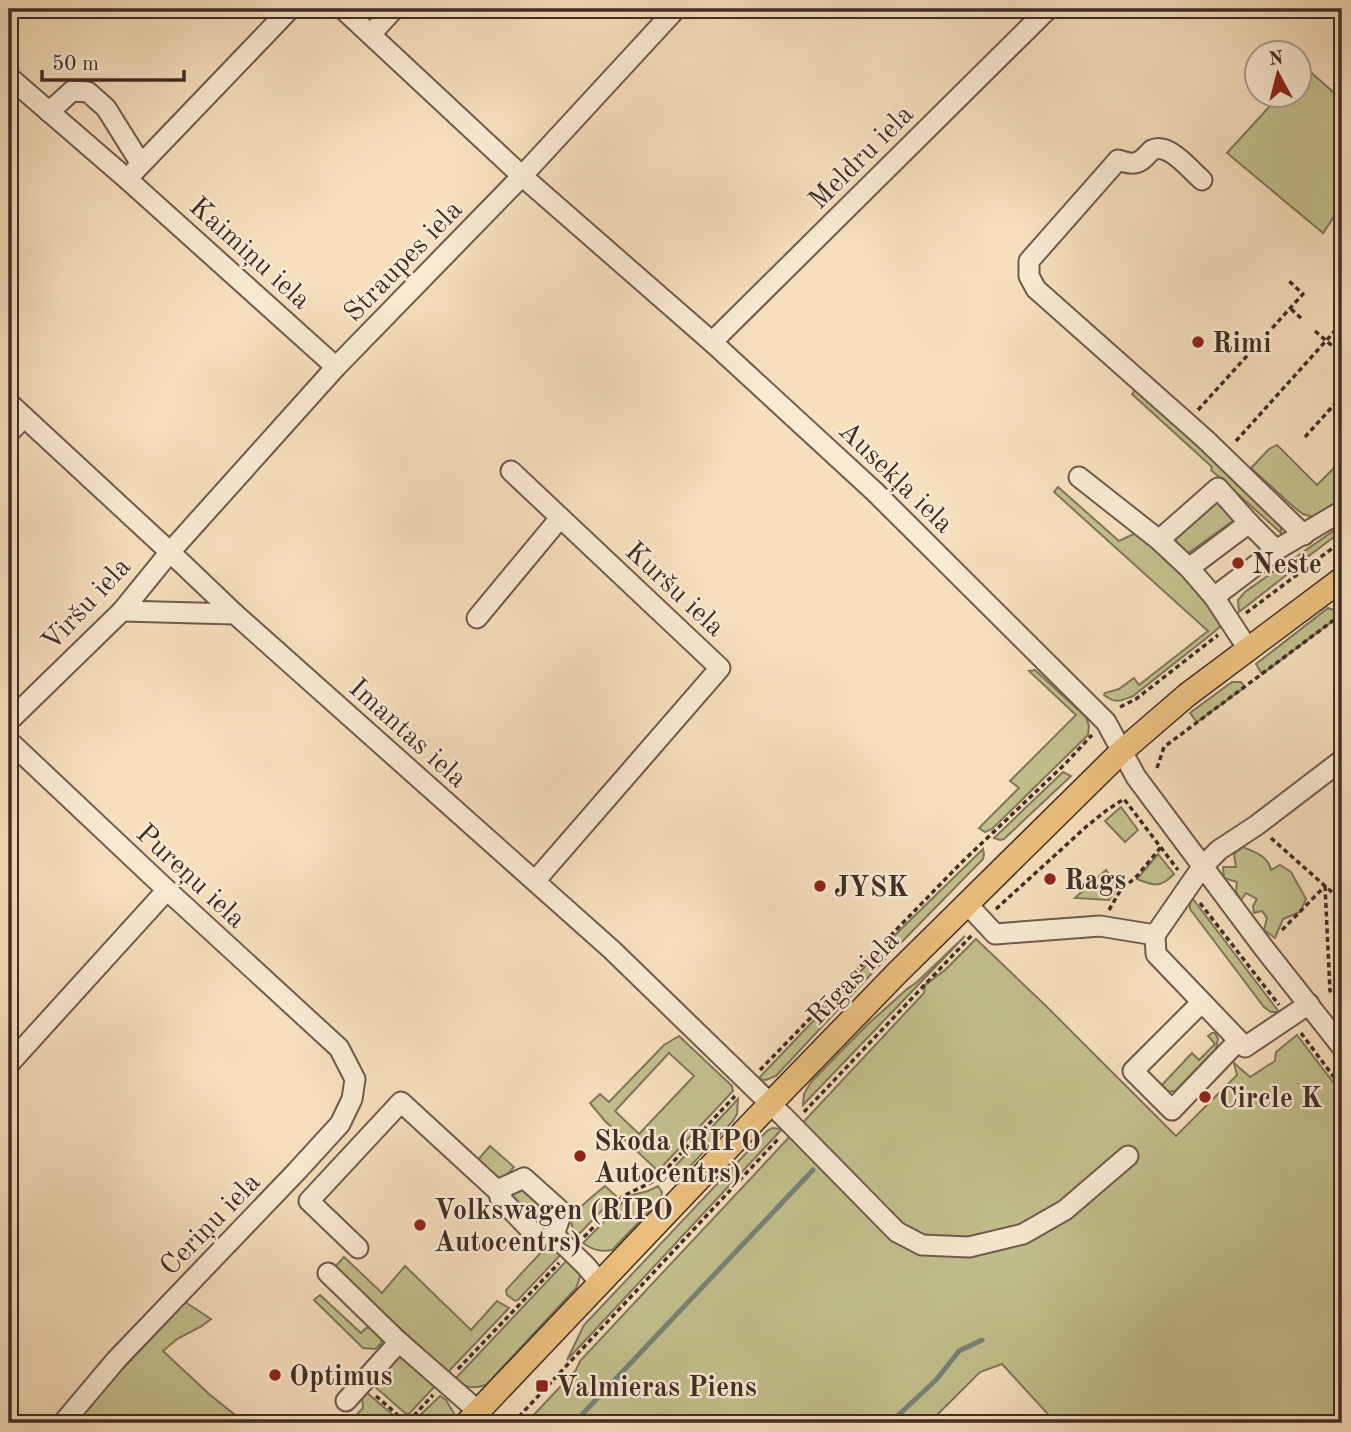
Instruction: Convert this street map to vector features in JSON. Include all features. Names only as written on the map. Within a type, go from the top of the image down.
[{"type":"main road","name":"Rīgas iela","points":[[472,1417],[771,1104],[1122,751],[1187,695],[1342,579]]},
{"type":"street","points":[[127,179],[290,9]]},
{"type":"street","name":"Ausekļa iela","points":[[343,9],[522,176],[712,342],[875,492],[1106,722],[1136,777],[1202,867],[1342,1047]]},
{"type":"street","points":[[371,34],[394,9]]},
{"type":"street","name":"Straupes iela","points":[[170,552],[337,367],[522,176],[676,9]]},
{"type":"street","name":"Meldru iela","points":[[712,342],[1048,9]]},
{"type":"street","name":"Kaimiņu iela","points":[[9,77],[337,367]]},
{"type":"street","points":[[49,112],[72,91],[88,92],[106,108],[141,164]]},
{"type":"street","points":[[1202,180],[1175,155],[1164,149],[1151,150],[1140,162],[1118,160],[1030,261],[1029,276],[1036,289],[1187,422],[1304,535]]},
{"type":"street","name":"Imantas iela","points":[[9,403],[235,614],[612,950],[771,1104],[897,1232],[922,1245],[969,1247],[1023,1234],[1065,1210],[1128,1156]]},
{"type":"street","points":[[9,433],[24,417]]},
{"type":"street","name":"Kuršu iela","points":[[511,471],[720,668],[535,881]]},
{"type":"street","points":[[1079,477],[1160,540],[1189,568],[1214,597],[1248,649]]},
{"type":"street","points":[[1160,540],[1218,488],[1276,550]]},
{"type":"street","points":[[1214,597],[1276,550],[1342,511]]},
{"type":"street","points":[[477,618],[560,518]]},
{"type":"street","points":[[1189,568],[1249,523]]},
{"type":"street","name":"Viršu iela","points":[[9,721],[122,611],[170,552]]},
{"type":"street","points":[[122,611],[235,614]]},
{"type":"street","name":"Pureņu iela","points":[[9,741],[339,1048]]},
{"type":"street","points":[[1309,1004],[1245,1047],[1156,954],[1155,934],[1202,867],[1219,850],[1257,825],[1342,760]]},
{"type":"street","points":[[9,1064],[167,890]]},
{"type":"street","points":[[967,904],[995,933],[1100,926],[1155,934]]},
{"type":"street","points":[[1201,1003],[1133,1071],[1172,1111],[1238,1041]]},
{"type":"street","name":"Ceriņu iela","points":[[63,1423],[117,1359],[340,1124],[352,1099],[355,1079],[339,1048]]},
{"type":"street","points":[[358,1248],[309,1201],[401,1102],[501,1194]]},
{"type":"street","points":[[524,1178],[562,1212],[554,1235],[541,1240],[500,1198],[503,1187],[524,1178]]},
{"type":"street","points":[[554,1235],[600,1283]]},
{"type":"street","points":[[328,1273],[472,1417]]},
{"type":"street","points":[[346,1401],[399,1342]]},
{"type":"path","points":[[1187,422],[1303,295],[1289,281]]},
{"type":"path","points":[[1291,309],[1302,319]]},
{"type":"path","points":[[1236,442],[1342,323]]},
{"type":"path","points":[[1315,331],[1338,351]]},
{"type":"path","points":[[1305,438],[1342,396]]},
{"type":"path","points":[[1244,614],[1342,541]]},
{"type":"path","points":[[1157,768],[1164,747],[1342,614]]},
{"type":"path","points":[[1120,707],[1136,699],[1223,631]]},
{"type":"path","points":[[755,1075],[961,863],[1096,731]]},
{"type":"path","points":[[997,908],[1087,826],[1124,799],[1177,868]]},
{"type":"path","points":[[1257,825],[1342,901]]},
{"type":"path","points":[[1100,926],[1120,891],[1161,847]]},
{"type":"path","points":[[1282,930],[1325,886]]},
{"type":"path","points":[[1325,886],[1330,991],[1342,978]]},
{"type":"path","points":[[1199,902],[1284,1011]]},
{"type":"path","points":[[807,1109],[973,934]]},
{"type":"path","points":[[1300,1032],[1342,1088]]},
{"type":"path","points":[[584,1236],[624,1196],[656,1180],[733,1098]]},
{"type":"path","points":[[513,1423],[785,1132]]},
{"type":"path","points":[[453,1374],[567,1255]]},
{"type":"path","points":[[362,1383],[407,1423],[439,1388]]},
{"type":"shaded area","points":[[1312,73],[1342,100],[1342,205],[1323,233],[1227,153],[1268,108],[1312,108]]},
{"type":"shaded area","points":[[1135,390],[1222,466],[1281,526],[1281,533],[1132,394]]},
{"type":"shaded area","points":[[1277,445],[1317,485],[1342,460],[1342,502],[1313,517],[1295,508],[1251,468],[1269,449]]},
{"type":"shaded area","points":[[1058,487],[1119,541],[1136,533],[1183,571],[1222,625],[1133,696],[1125,699],[1115,701],[1104,695],[1119,689],[1134,678],[1139,685],[1208,631],[1054,492]]},
{"type":"shaded area","points":[[1216,502],[1225,502],[1237,518],[1187,554],[1177,546],[1176,539]]},
{"type":"shaded area","points":[[1342,525],[1342,531],[1239,612],[1238,600],[1245,592]]},
{"type":"shaded area","points":[[1328,608],[1342,614],[1262,674],[1256,664]]},
{"type":"shaded area","points":[[1035,670],[1086,717],[1088,735],[992,829],[985,832],[979,828],[1019,788],[1010,781],[1076,715],[1029,671]]},
{"type":"shaded area","points":[[1232,682],[1241,682],[1245,687],[1197,722],[1190,713]]},
{"type":"shaded area","points":[[1063,772],[1071,776],[1004,839],[994,838]]},
{"type":"shaded area","points":[[1121,807],[1138,830],[1125,842],[1105,821]]},
{"type":"shaded area","points":[[1243,847],[1264,858],[1271,870],[1280,865],[1291,872],[1306,899],[1300,912],[1283,919],[1275,938],[1264,930],[1267,918],[1262,911],[1254,913],[1253,906],[1257,899],[1246,893],[1241,900],[1236,892],[1237,882],[1224,878],[1223,867],[1236,867],[1234,854]]},
{"type":"shaded area","points":[[983,849],[983,859],[776,1076],[766,1080],[758,1079],[897,933]]},
{"type":"shaded area","points":[[1158,854],[1174,874],[1161,884],[1137,879]]},
{"type":"shaded area","points":[[1106,870],[1118,887],[1109,900],[1075,898]]},
{"type":"shaded area","points":[[1193,899],[1279,1012],[1271,1012],[1264,1007],[1190,909]]},
{"type":"shaded area","points":[[965,936],[803,1105],[804,1094],[811,1082],[867,1025]]},
{"type":"shaded area","points":[[976,939],[1176,1136],[1237,1075],[1234,1063],[1250,1077],[1275,1061],[1276,1052],[1297,1035],[1342,1094],[1342,1423],[1056,1423],[1002,1364],[980,1372],[929,1423],[521,1423],[528,1421],[576,1370],[580,1361],[924,993],[925,985],[945,970]]},
{"type":"shaded area","points":[[1215,1033],[1218,1039],[1216,1049],[1175,1091],[1163,1090],[1160,1087],[1192,1053],[1199,1060],[1215,1044],[1208,1036]]},
{"type":"shaded area","points":[[679,1036],[732,1086],[733,1091],[658,1171],[605,1121],[590,1103],[600,1094],[609,1102],[664,1045]],"holes":[[[669,1053],[694,1076],[639,1134],[615,1111]]]},
{"type":"shaded area","points":[[738,1099],[737,1114],[733,1121],[678,1179],[665,1177]]},
{"type":"shaded area","points":[[772,1128],[782,1129],[567,1360],[584,1325]]},
{"type":"shaded area","points":[[490,1146],[514,1167],[504,1178],[497,1179],[476,1162]]},
{"type":"shaded area","points":[[519,1185],[555,1214],[545,1232],[509,1197]]},
{"type":"shaded area","points":[[605,1186],[616,1196],[577,1236],[572,1224],[574,1216]]},
{"type":"shaded area","points":[[658,1186],[662,1192],[661,1199],[612,1250],[597,1250],[583,1243],[629,1196]]},
{"type":"shaded area","points":[[552,1245],[565,1250],[518,1300],[515,1301],[507,1295],[506,1290],[546,1247]]},
{"type":"shaded area","points":[[571,1256],[580,1271],[576,1288],[486,1385],[469,1387],[455,1379]]},
{"type":"shaded area","points":[[344,1257],[382,1293],[405,1266],[471,1330],[497,1301],[509,1308],[448,1372],[334,1268]]},
{"type":"shaded area","points":[[320,1295],[361,1333],[366,1328],[372,1328],[382,1336],[381,1344],[375,1349],[363,1348],[314,1300]]},
{"type":"shaded area","points":[[185,1302],[211,1319],[177,1339],[163,1351],[245,1423],[72,1423],[100,1393]]},
{"type":"shaded area","points":[[398,1358],[409,1358],[435,1386],[409,1414],[373,1385]]},
{"type":"shaded area","points":[[366,1392],[400,1423],[349,1423],[363,1408],[362,1397]]},
{"type":"shaded area","points":[[440,1396],[446,1400],[455,1415],[447,1423],[412,1423]]},
{"type":"waterway","points":[[574,1423],[813,1170]]},
{"type":"waterway","points":[[893,1420],[936,1380],[959,1351],[982,1340]]},
{"type":"place","name":"Rimi","points":[[1198,342]]},
{"type":"place","name":"Neste","points":[[1238,563]]},
{"type":"place","name":"Rags","points":[[1050,879]]},
{"type":"place","name":"JYSK","points":[[820,886]]},
{"type":"place","name":"Circle K","points":[[1205,1097]]},
{"type":"place","name":"Skoda (RIPO Autocentrs)","points":[[580,1156]]},
{"type":"place","name":"Volkswagen (RIPO Autocentrs)","points":[[420,1225]]},
{"type":"place","name":"Optimus","points":[[275,1375]]},
{"type":"place","name":"Valmieras Piens","points":[[542,1386]]}]
